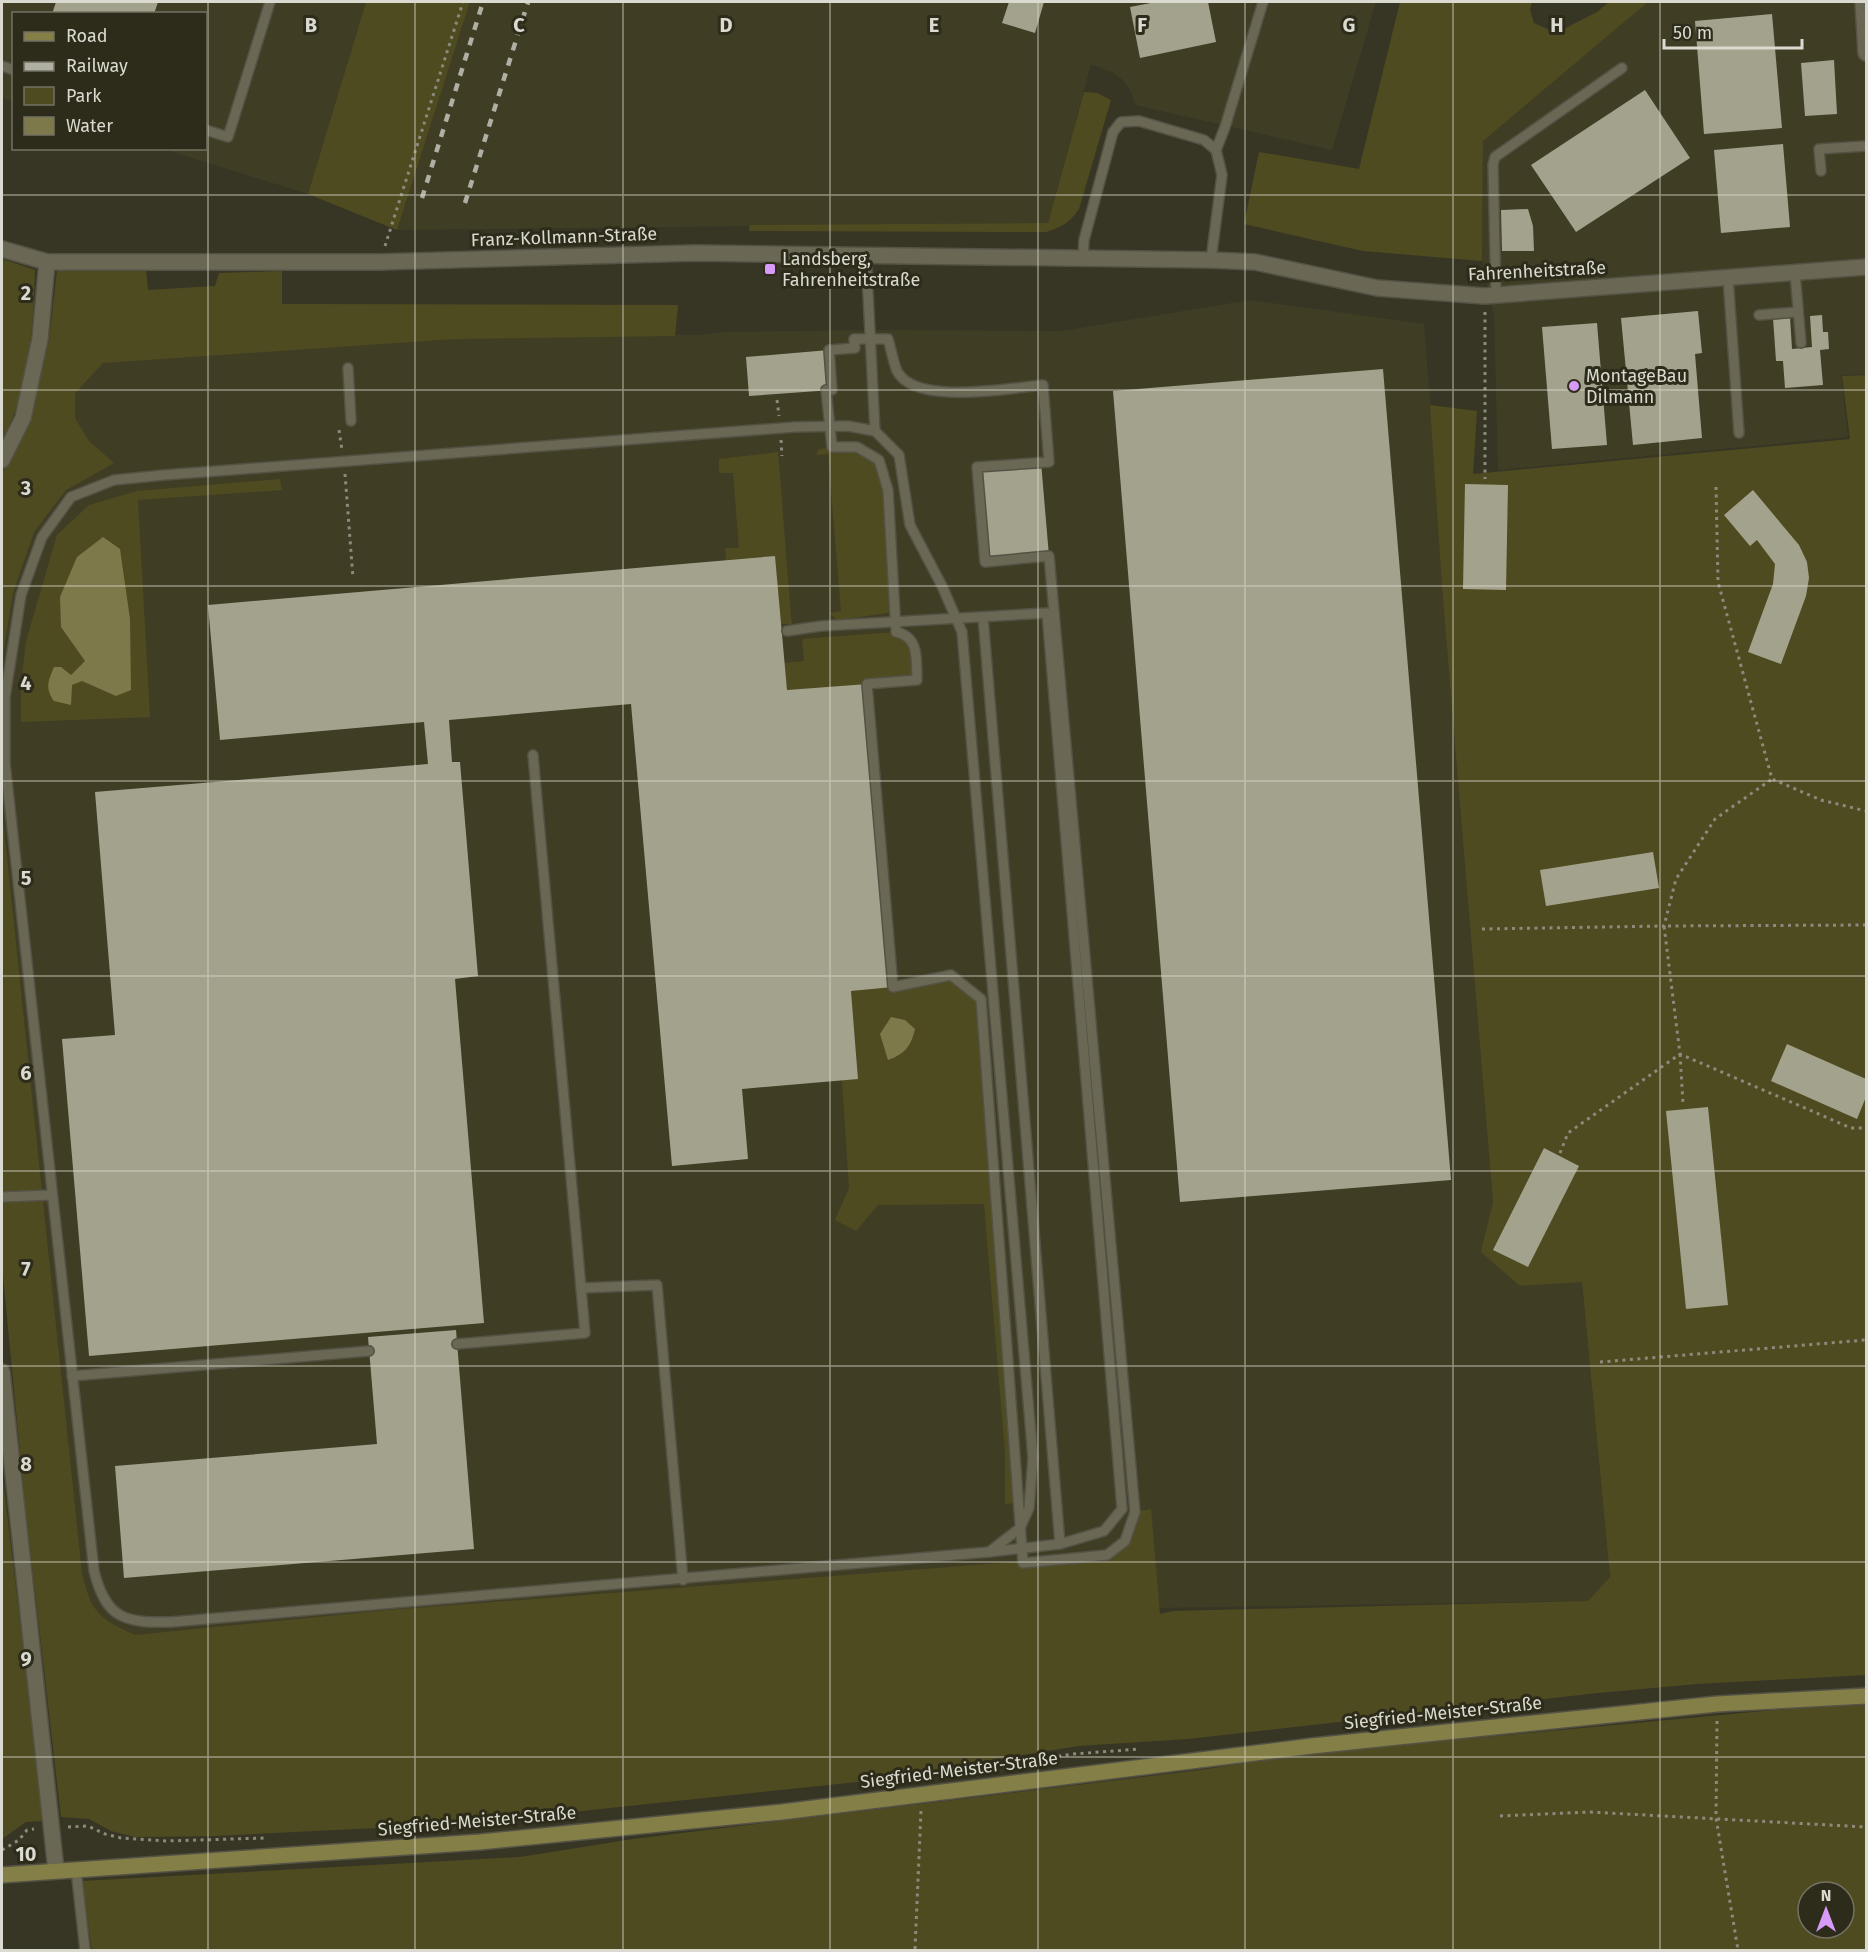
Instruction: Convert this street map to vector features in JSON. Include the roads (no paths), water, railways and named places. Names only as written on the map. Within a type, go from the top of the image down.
[{"type":"street","points":[[1863,2],[1866,53]]},
{"type":"street","name":"Franz-Kollmann-Straße","points":[[2,249],[47,262],[380,262],[695,253],[1211,260]]},
{"type":"street","name":"Fahrenheitstraße","points":[[1211,260],[1256,262],[1377,288],[1490,295],[1866,267]]},
{"type":"street","points":[[2,460],[23,418],[40,339],[47,262]]},
{"type":"street","points":[[2,1372],[56,1870]]},
{"type":"street","name":"Siegfried-Meister-Straße","points":[[2,1875],[480,1842],[782,1812],[1191,1759],[1717,1704],[1866,1696]]},
{"type":"lane","points":[[207,130],[228,137],[270,2]]},
{"type":"lane","points":[[1211,260],[1222,174],[1216,150],[1263,2]]},
{"type":"lane","points":[[1490,295],[1495,157],[1622,68]]},
{"type":"lane","points":[[1083,259],[1084,240],[1113,132],[1122,122],[1139,121],[1204,141],[1216,150]]},
{"type":"lane","points":[[1821,171],[1819,149],[1866,146]]},
{"type":"lane","points":[[866,254],[875,431]]},
{"type":"lane","points":[[1795,273],[1801,343]]},
{"type":"lane","points":[[1728,278],[1739,433]]},
{"type":"lane","points":[[1759,315],[1798,312]]},
{"type":"lane","points":[[854,339],[888,339],[898,372],[920,389],[963,392],[1043,385],[1049,462],[977,467],[985,562],[1049,556],[1135,1512],[1125,1541],[1107,1555],[1023,1563],[981,999],[951,975],[893,987],[867,684],[917,680],[915,645],[906,634],[896,632],[888,490],[879,460],[857,447],[832,447],[830,426],[826,390],[832,390],[829,350],[855,348],[854,339]]},
{"type":"lane","points":[[348,368],[351,421]]},
{"type":"lane","points":[[787,631],[895,622],[956,619],[1047,613],[1122,1509],[1104,1531],[1060,1544],[989,1552],[683,1580],[137,1622],[114,1612],[100,1596],[94,1571],[5,763],[5,697],[11,653],[21,595],[42,537],[71,497],[114,480],[344,460],[830,426],[848,426],[875,431],[899,455],[910,525],[956,619],[962,633],[1032,1458],[1029,1508],[1020,1528],[989,1552]]},
{"type":"lane","points":[[983,617],[1060,1544]]},
{"type":"lane","points":[[457,1344],[585,1333],[533,755]]},
{"type":"lane","points":[[2,1197],[52,1195]]},
{"type":"lane","points":[[581,1288],[657,1285],[683,1580]]},
{"type":"lane","points":[[72,1376],[369,1351]]},
{"type":"lane","points":[[76,1869],[85,1950]]},
{"type":"water","points":[[103,537],[120,549],[130,619],[131,690],[116,696],[82,681],[72,685],[71,705],[54,701],[48,684],[54,667],[61,667],[71,675],[85,661],[61,627],[60,597],[77,557]]},
{"type":"water","points":[[891,1017],[905,1020],[915,1029],[906,1049],[888,1060],[880,1034]]},
{"type":"railway","points":[[422,198],[483,2]]},
{"type":"railway","points":[[465,203],[528,2]]},
{"type":"place","name":"Landsberg, Fahrenheitstraße","points":[[770,269]]},
{"type":"place","name":"MontageBau Dilmann","points":[[1574,386]]}]
